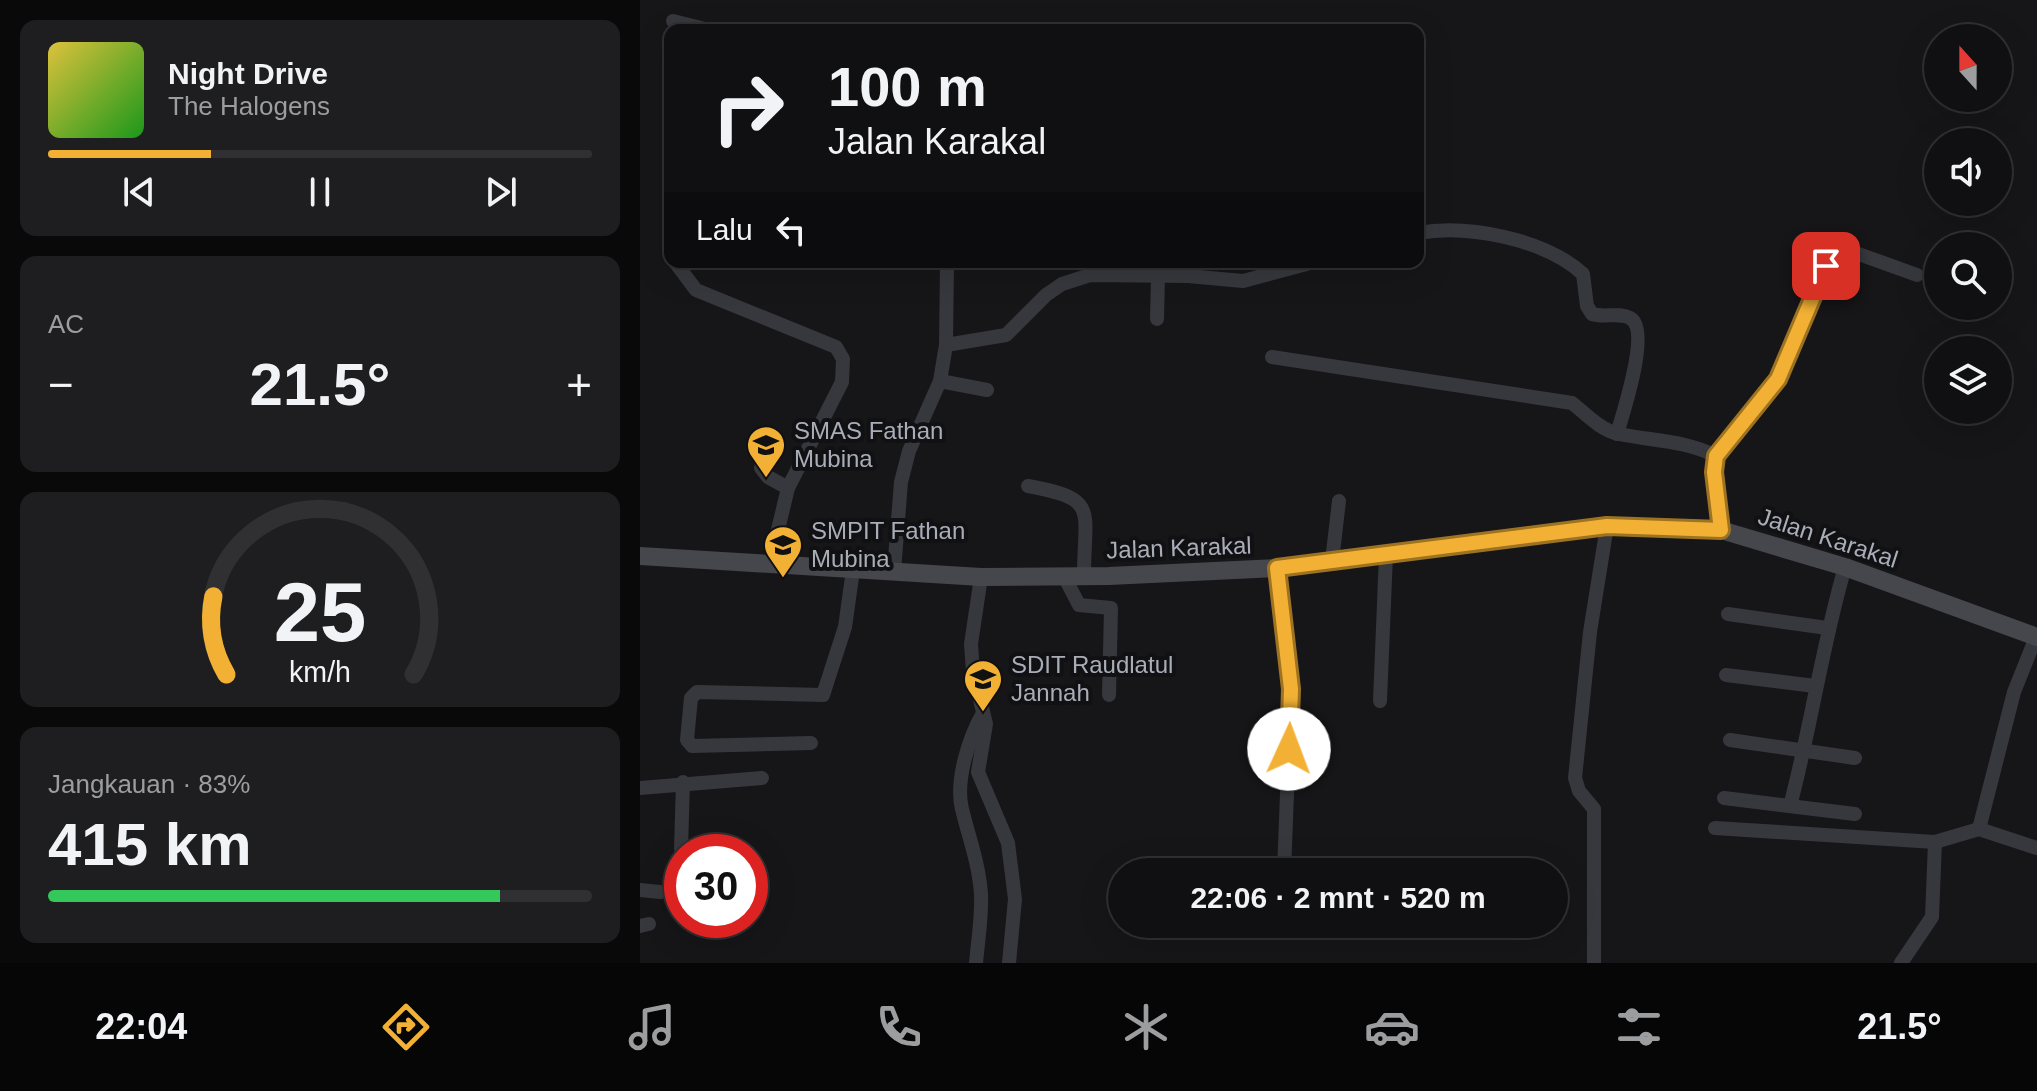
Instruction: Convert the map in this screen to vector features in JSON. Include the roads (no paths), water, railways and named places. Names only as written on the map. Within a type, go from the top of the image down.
[{"type":"main road","name":"Jalan Karakal","points":[[640,556],[981,577],[1064,576],[1277,568],[1607,526],[1721,530],[1845,567],[2036,637]]},
{"type":"street","points":[[673,21],[685,24]]},
{"type":"street","points":[[1424,232],[1443,228],[1494,234],[1531,246],[1583,274],[1587,306],[1592,314],[1624,316],[1635,322],[1639,329],[1636,357],[1617,434]]},
{"type":"street","points":[[1721,530],[1714,472],[1716,456],[1778,379],[1834,255],[1853,252],[1917,275]]},
{"type":"street","points":[[680,268],[696,290],[836,347],[843,359],[842,382],[788,488],[770,563]]},
{"type":"street","points":[[894,571],[901,482],[909,451],[940,381],[946,345],[947,268]]},
{"type":"street","points":[[946,345],[1006,335],[1046,295],[1062,284],[1090,275],[1158,275],[1188,269],[1243,281],[1292,268]]},
{"type":"street","points":[[1157,319],[1158,275]]},
{"type":"street","points":[[1272,357],[1572,403],[1601,426],[1617,434],[1694,445],[1716,456]]},
{"type":"street","points":[[940,381],[987,390]]},
{"type":"street","points":[[765,451],[761,468],[764,473],[788,488]]},
{"type":"street","points":[[1028,486],[1067,493],[1078,499],[1084,510],[1084,575]]},
{"type":"street","points":[[1332,561],[1339,501]]},
{"type":"street","points":[[1594,963],[1594,809],[1579,791],[1575,778],[1590,632],[1607,526]]},
{"type":"street","points":[[1380,701],[1386,554]]},
{"type":"street","points":[[1790,806],[1804,752],[1827,628],[1845,567]]},
{"type":"street","points":[[1277,568],[1291,689],[1285,858]]},
{"type":"street","points":[[811,743],[692,746],[687,740],[691,698],[697,692],[826,693],[850,606],[853,570]]},
{"type":"street","points":[[1064,576],[1079,605],[1111,608],[1109,695]]},
{"type":"street","points":[[981,577],[971,644],[986,739],[978,759],[978,772],[1007,835],[1015,884],[1009,963]]},
{"type":"street","points":[[1728,614],[1827,628]]},
{"type":"street","points":[[1979,829],[2005,721],[2036,637]]},
{"type":"street","points":[[1726,675],[1815,686]]},
{"type":"street","points":[[976,963],[981,896],[972,836],[962,809],[960,790],[967,757],[984,713]]},
{"type":"street","points":[[1730,740],[1855,758]]},
{"type":"street","points":[[640,788],[683,782],[762,778]]},
{"type":"street","points":[[681,834],[683,782]]},
{"type":"street","points":[[1724,798],[1855,814]]},
{"type":"street","points":[[1715,828],[1935,842],[1979,829],[2037,848]]},
{"type":"street","points":[[1901,963],[1932,917],[1935,842]]},
{"type":"street","points":[[640,890],[660,892]]},
{"type":"place","name":"SMAS Fathan Mubina","points":[[766,479]]},
{"type":"place","name":"SMPIT Fathan Mubina","points":[[783,579]]},
{"type":"place","name":"SDIT Raudlatul Jannah","points":[[983,713]]}]
